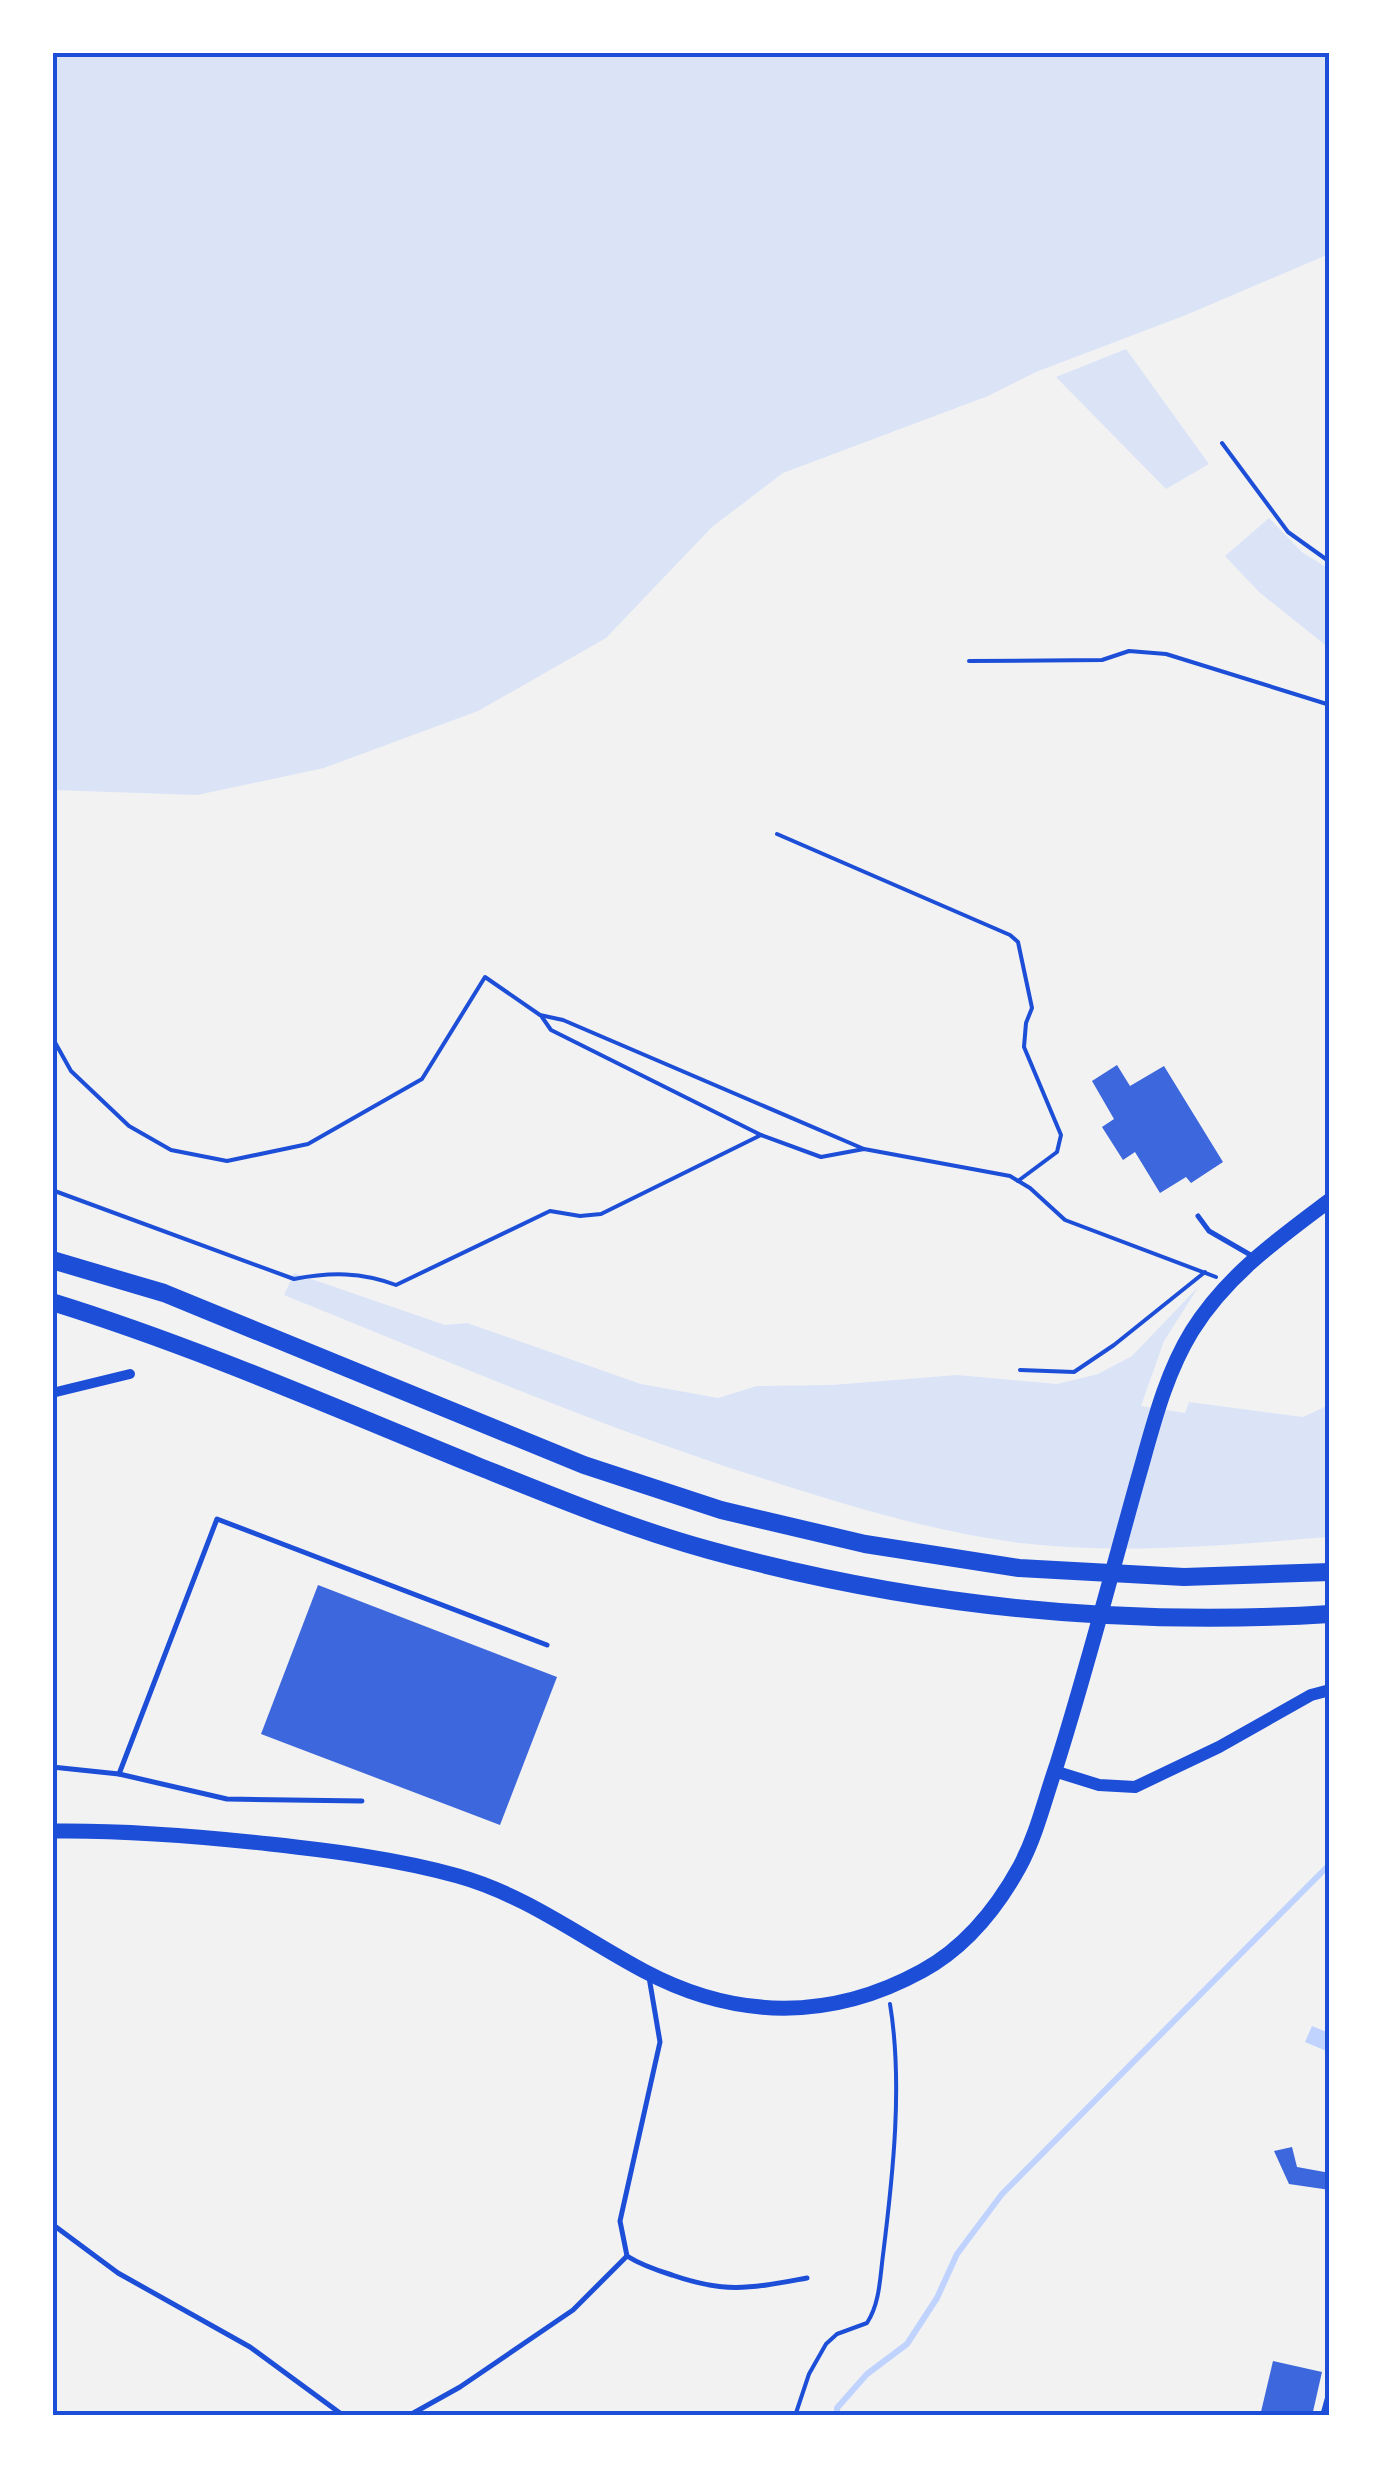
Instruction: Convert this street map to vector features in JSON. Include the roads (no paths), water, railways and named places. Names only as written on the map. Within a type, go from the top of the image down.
[{"type":"highway","points":[[52,1260],[164,1293],[584,1465],[739,1514],[865,1544],[1019,1568],[1184,1577],[1330,1572]]},
{"type":"highway","points":[[52,1302],[148,1332],[570,1503],[707,1550],[849,1584],[1014,1610],[1181,1619],[1330,1614]]},
{"type":"main road","points":[[52,1832],[222,1839],[428,1868],[466,1878],[524,1902],[648,1974],[701,1994],[751,2006],[782,2009],[838,2004],[888,1989],[929,1968],[965,1940],[997,1904],[1021,1864],[1067,1732],[1160,1400],[1191,1332],[1254,1257],[1330,1200]]},
{"type":"street","points":[[52,1393],[130,1374]]},
{"type":"street","points":[[1054,1771],[1099,1785],[1135,1787],[1219,1747],[1298,1702],[1330,1690]]},
{"type":"street","points":[[1325,2416],[1330,2398]]},
{"type":"lane","points":[[1198,1216],[1209,1231],[1254,1257]]},
{"type":"lane","points":[[119,1774],[216,1518],[547,1644]]},
{"type":"lane","points":[[52,1767],[119,1774],[227,1799],[362,1801]]},
{"type":"lane","points":[[648,1974],[660,2042],[620,2221],[627,2256],[638,2264],[709,2288],[754,2288],[807,2278]]},
{"type":"lane","points":[[52,2224],[118,2273],[250,2347],[344,2416]]},
{"type":"lane","points":[[408,2416],[573,2310],[627,2256]]},
{"type":"water","points":[[1312,2026],[1329,2033],[1329,2052],[1305,2042]]},
{"type":"waterway","points":[[837,2416],[837,2408],[867,2374],[907,2344],[937,2298],[957,2254],[1002,2194],[1330,1864]]}]
